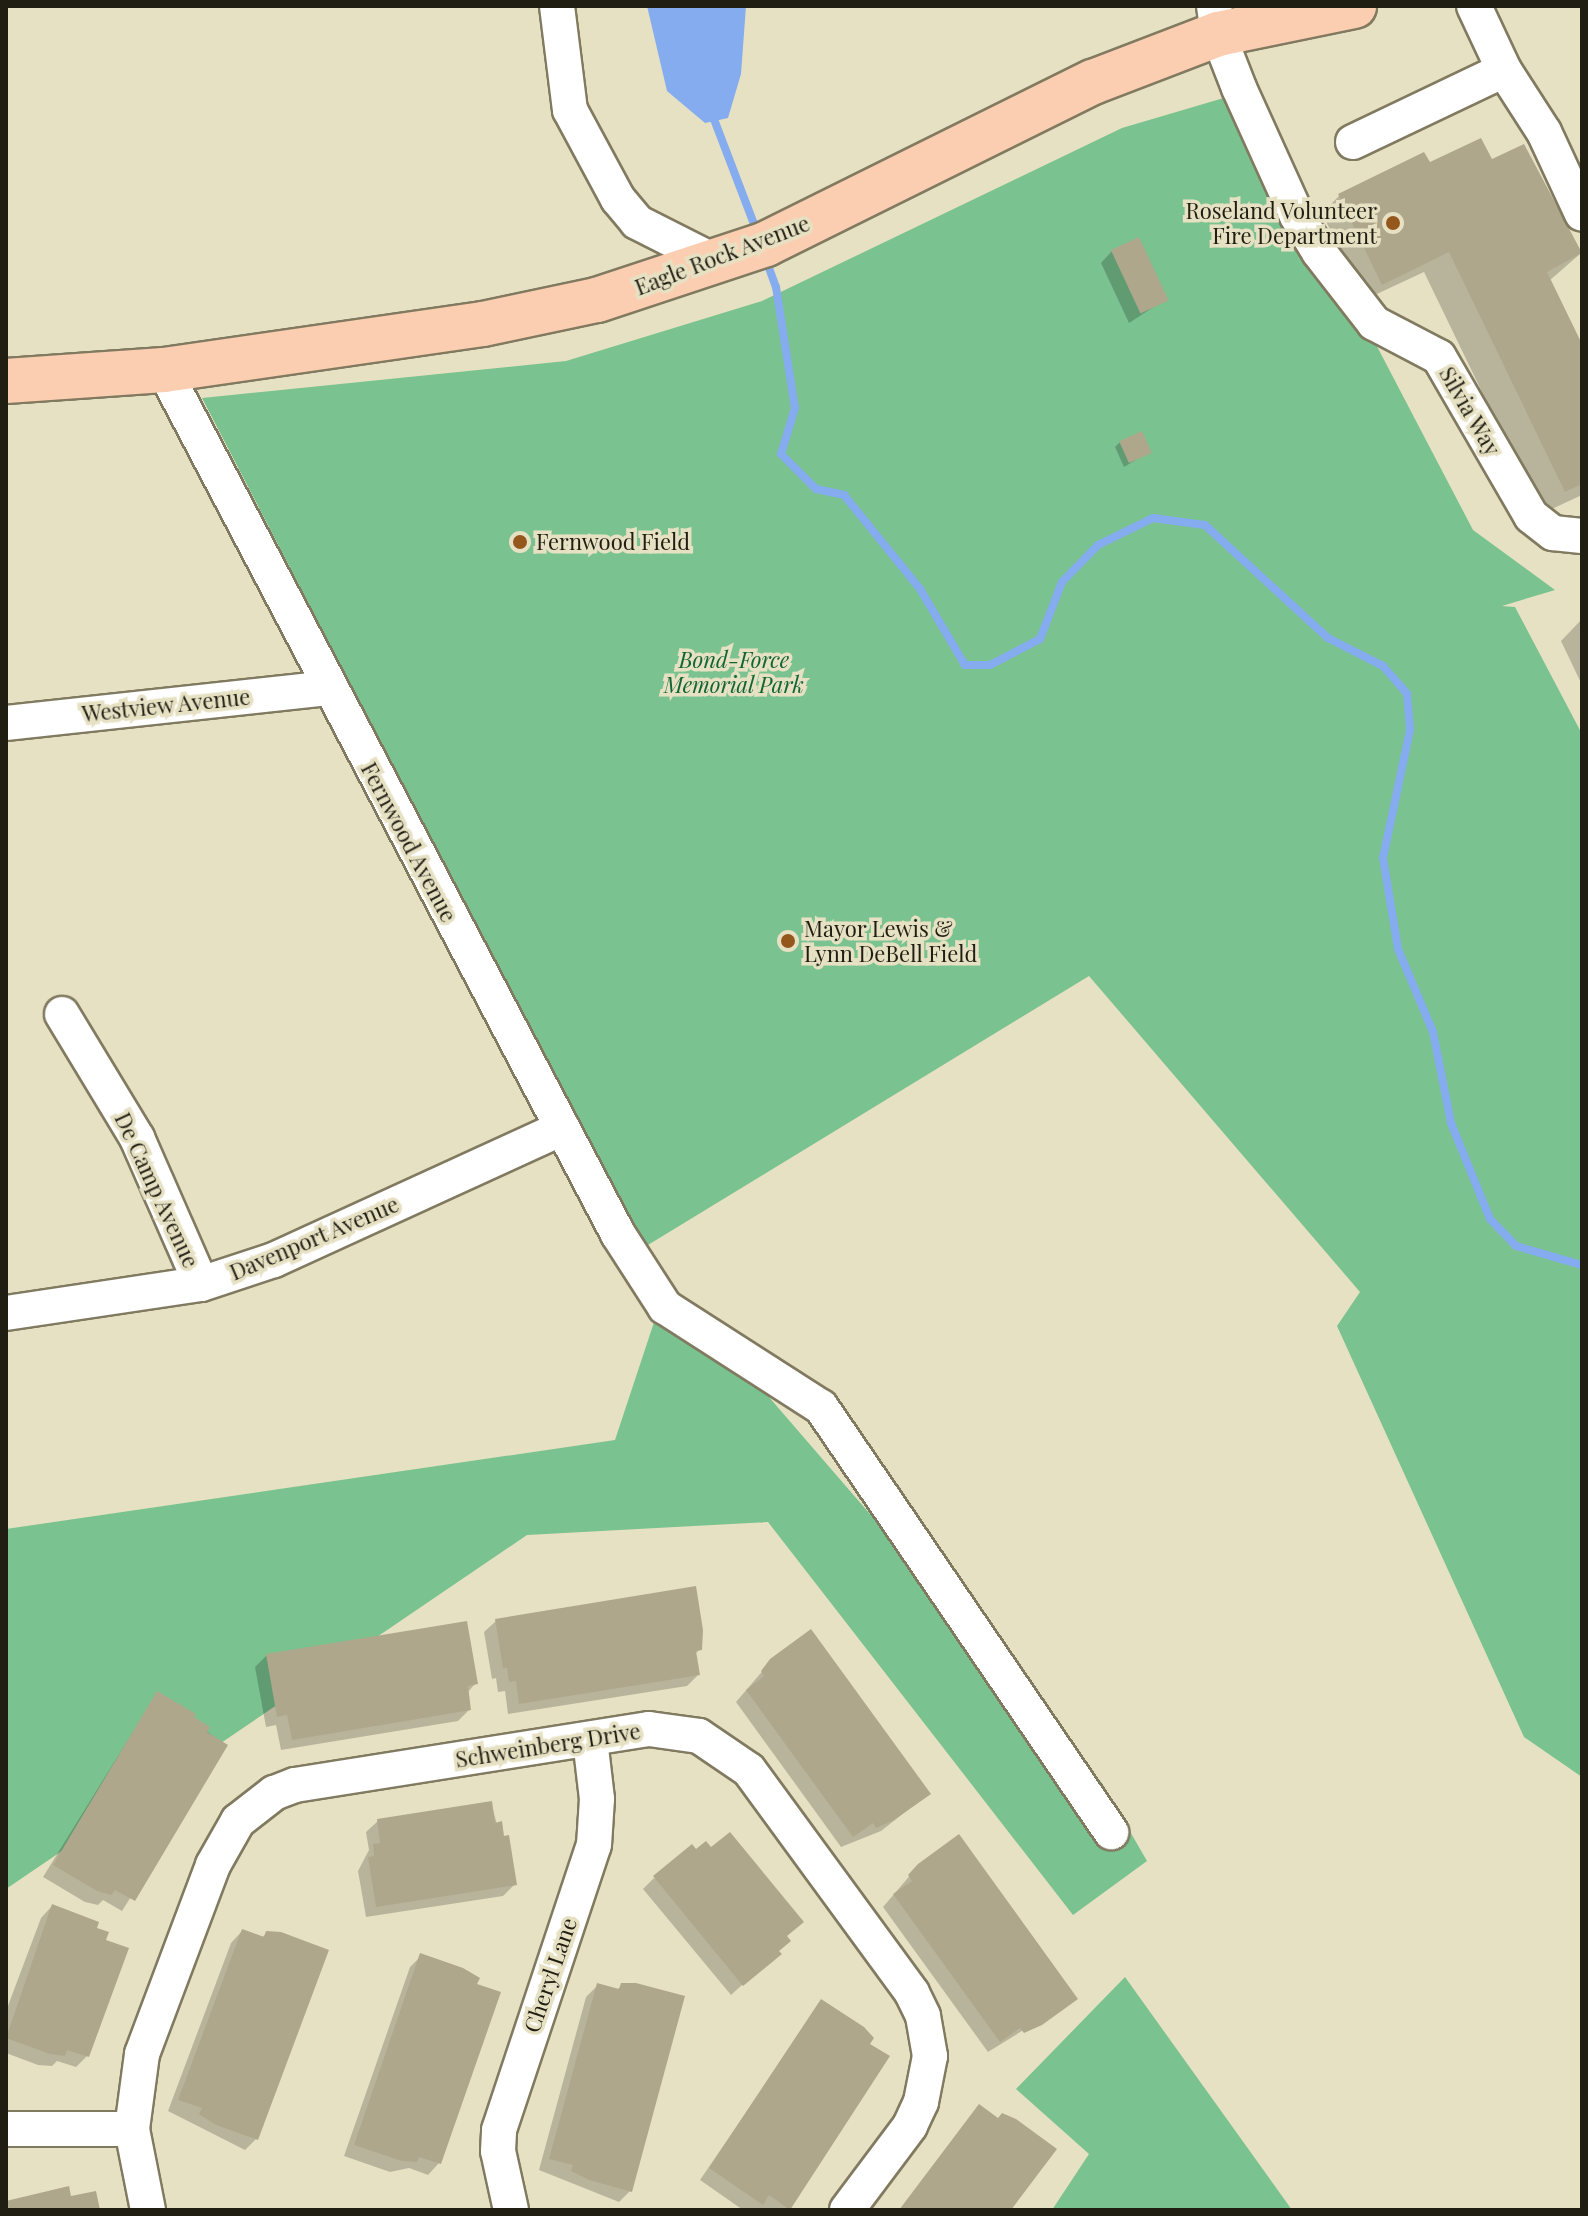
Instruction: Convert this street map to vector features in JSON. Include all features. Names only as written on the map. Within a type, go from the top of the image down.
[{"type":"main road","name":"Eagle Rock Avenue","points":[[6,381],[164,370],[483,324],[597,300],[742,253],[1093,82],[1208,15],[1354,6]]},
{"type":"street","points":[[1474,6],[1504,70],[1544,132],[1582,214]]},
{"type":"street","points":[[548,9],[570,110],[618,199],[637,222],[742,253]]},
{"type":"street","name":"Silvia Way","points":[[1208,15],[1297,216],[1319,252],[1374,323],[1439,357],[1531,516],[1553,533],[1582,536]]},
{"type":"street","points":[[1353,142],[1504,70]]},
{"type":"street","name":"Fernwood Avenue","points":[[164,370],[327,688],[618,1234],[665,1307],[821,1407],[1111,1832]]},
{"type":"street","name":"Westview Avenue","points":[[6,723],[327,688]]},
{"type":"street","name":"De Camp Avenue","points":[[62,1014],[137,1138],[201,1284]]},
{"type":"street","name":"Davenport Avenue","points":[[6,1313],[201,1284],[274,1260],[562,1128]]},
{"type":"street","name":"Schweinberg Drive","points":[[148,2210],[132,2129],[136,2081],[155,2016],[213,1865],[238,1821],[256,1805],[295,1785],[649,1729],[699,1736],[734,1756],[774,1797],[912,1993],[930,2056],[921,2102],[910,2126],[847,2210]]},
{"type":"street","name":"Cheryl Lane","points":[[511,2210],[498,2151],[499,2130],[594,1845],[597,1799],[590,1739]]},
{"type":"street","points":[[7,2130],[132,2129]]},
{"type":"green space","name":"Bond-Force Memorial Park","points":[[1244,92],[1473,530],[1555,590],[1502,606],[1515,607],[1582,734],[1582,1777],[1524,1737],[1337,1326],[1360,1292],[1089,976],[643,1248],[202,398],[566,361],[762,301],[1122,128]]},
{"type":"green space","points":[[668,1280],[1102,1783],[1147,1861],[1073,1915],[768,1522],[527,1535],[6,1889],[6,1529],[615,1440]]},
{"type":"green space","points":[[1125,1977],[1292,2210],[1052,2210],[1089,2154],[1016,2089]]},
{"type":"water","points":[[647,6],[746,6],[741,74],[728,118],[705,123],[667,91]]},
{"type":"building","points":[[1481,138],[1492,159],[1524,144],[1582,253],[1547,272],[1582,344],[1582,484],[1565,492],[1449,252],[1382,285],[1338,194],[1424,152],[1430,162]]},
{"type":"building","points":[[1139,237],[1169,300],[1140,314],[1111,250]]},
{"type":"building","points":[[1142,431],[1152,453],[1129,463],[1119,441]]},
{"type":"building","points":[[696,1586],[703,1630],[702,1650],[696,1651],[700,1675],[519,1704],[516,1681],[509,1682],[507,1668],[503,1668],[495,1619]]},
{"type":"building","points":[[467,1621],[478,1684],[468,1686],[471,1710],[292,1740],[287,1715],[277,1717],[266,1654]]},
{"type":"building","points":[[811,1629],[931,1794],[894,1820],[876,1828],[873,1823],[853,1837],[746,1690],[764,1676],[761,1671],[770,1659]]},
{"type":"building","points":[[157,1691],[196,1714],[194,1717],[210,1727],[207,1732],[228,1745],[135,1901],[115,1890],[111,1895],[97,1891],[53,1865]]},
{"type":"building","points":[[492,1801],[495,1823],[502,1821],[504,1836],[509,1835],[517,1885],[376,1907],[368,1857],[374,1856],[373,1844],[380,1843],[377,1819]]},
{"type":"building","points":[[730,1832],[804,1922],[787,1936],[791,1941],[779,1951],[782,1954],[743,1986],[653,1876],[692,1844],[696,1849],[706,1841],[711,1847]]},
{"type":"building","points":[[959,1834],[1078,1999],[1042,2025],[1024,2033],[1020,2028],[1000,2042],[893,1894],[912,1881],[908,1875],[918,1864]]},
{"type":"building","points":[[52,1904],[99,1922],[97,1928],[109,1932],[106,1940],[129,1948],[89,2057],[67,2050],[65,2056],[50,2054],[6,2038]]},
{"type":"building","points":[[242,1929],[264,1937],[266,1931],[281,1932],[329,1950],[258,2140],[216,2125],[199,2114],[202,2108],[178,2100]]},
{"type":"building","points":[[420,1953],[463,1968],[480,1978],[477,1984],[501,1992],[441,2164],[419,2157],[417,2162],[402,2161],[354,2145]]},
{"type":"building","points":[[597,1983],[619,1989],[621,1983],[636,1983],[685,1996],[632,2192],[589,2180],[571,2171],[573,2165],[549,2159]]},
{"type":"building","points":[[821,1999],[864,2027],[874,2038],[870,2044],[890,2056],[790,2210],[769,2195],[763,2205],[709,2168]]},
{"type":"building","points":[[979,2104],[998,2118],[1002,2113],[1016,2119],[1057,2149],[1011,2210],[899,2210]]},
{"type":"building","points":[[69,2186],[71,2196],[96,2191],[100,2210],[9,2210],[6,2201]]},
{"type":"waterway","points":[[712,114],[757,232]]},
{"type":"waterway","points":[[765,257],[776,287],[795,408],[781,454],[816,489],[844,495],[920,589],[965,665],[990,665],[1040,639],[1062,582],[1098,545],[1153,518],[1205,525],[1328,638],[1383,666],[1407,694],[1410,730],[1383,858],[1398,949],[1433,1032],[1451,1123],[1490,1219],[1516,1246],[1582,1265]]},
{"type":"place","name":"Roseland Volunteer Fire Department","points":[[1393,223]]},
{"type":"place","name":"Fernwood Field","points":[[520,542]]},
{"type":"place","name":"Mayor Lewis & Lynn DeBell Field","points":[[788,941]]}]
